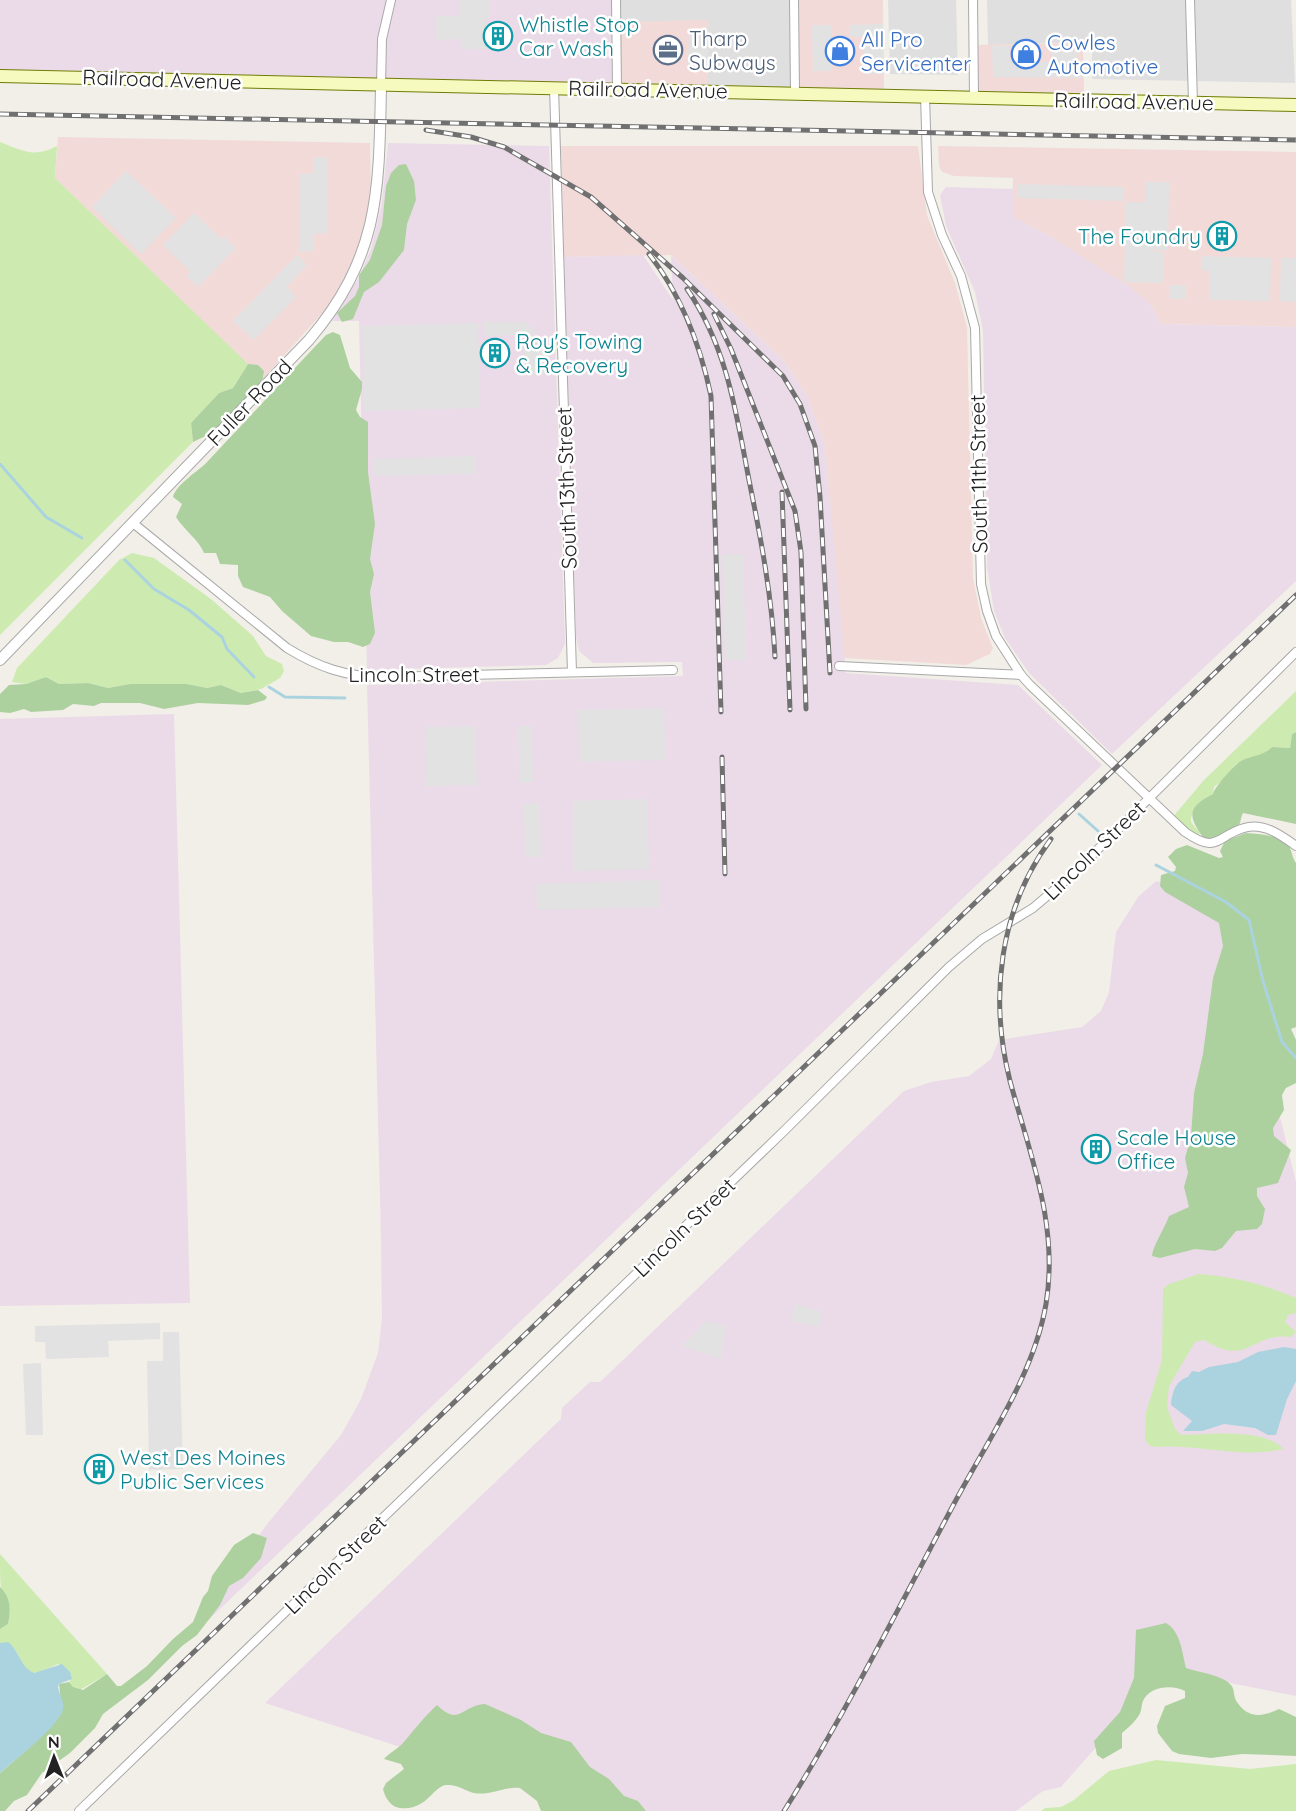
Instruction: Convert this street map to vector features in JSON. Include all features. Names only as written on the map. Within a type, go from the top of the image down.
[{"type":"main road","name":"Railroad Avenue","points":[[0,76],[381,86],[617,88],[1296,105]]},
{"type":"street","points":[[381,86],[382,39],[392,0]]},
{"type":"street","points":[[615,0],[617,88]]},
{"type":"street","points":[[794,0],[795,93]]},
{"type":"street","points":[[973,0],[974,97]]},
{"type":"street","points":[[1190,0],[1193,102]]},
{"type":"street","name":"Fuller Road","points":[[0,660],[326,320],[350,283],[369,237],[376,199],[381,86]]},
{"type":"street","name":"South 13th Street","points":[[554,87],[572,672]]},
{"type":"street","name":"South 11th Street","points":[[925,96],[928,192],[942,235],[964,284],[975,327],[981,584],[996,636],[1021,675],[1147,798],[1198,842],[1220,842],[1244,828],[1258,827],[1268,829],[1296,846]]},
{"type":"street","name":"Lincoln Street","points":[[133,523],[286,648],[324,668],[342,674],[374,677],[673,670]]},
{"type":"street","name":"Lincoln Street","points":[[79,1811],[759,1155],[950,967],[981,939],[1033,908],[1052,893],[1296,652]]},
{"type":"street","points":[[838,666],[1021,675]]},
{"type":"shaded area","points":[[0,0],[616,0],[617,89],[0,76]]},
{"type":"shaded area","points":[[460,0],[489,0],[489,18],[485,18],[485,24],[489,24],[490,49],[461,49],[461,39],[435,40],[435,16],[460,16]]},
{"type":"shaded area","points":[[616,0],[794,0],[795,93],[708,91],[616,22]]},
{"type":"shaded area","points":[[794,0],[883,0],[884,95],[795,93]]},
{"type":"shaded area","points":[[888,0],[956,0],[958,75],[890,74]]},
{"type":"shaded area","points":[[987,0],[1291,0],[1295,83],[1092,79],[1092,42],[988,45]]},
{"type":"shaded area","points":[[708,20],[708,91],[617,89],[616,22]]},
{"type":"shaded area","points":[[883,24],[884,74],[864,74],[864,37],[849,37],[849,25]]},
{"type":"shaded area","points":[[812,25],[831,25],[831,71],[813,71]]},
{"type":"shaded area","points":[[689,31],[708,32],[708,67],[688,65]]},
{"type":"shaded area","points":[[1083,43],[1084,100],[974,97],[973,45]]},
{"type":"shaded area","points":[[1077,45],[1077,61],[1083,61],[1083,78],[993,77],[992,46],[1009,46],[1009,61],[1052,62],[1052,46]]},
{"type":"shaded area","points":[[58,137],[370,143],[371,195],[363,234],[349,271],[328,307],[263,379],[55,178]]},
{"type":"shaded area","points":[[388,143],[549,146],[565,644],[558,658],[546,665],[367,670],[359,321],[332,321],[358,279],[371,249],[382,202]]},
{"type":"shaded area","points":[[561,146],[918,146],[927,215],[955,283],[967,327],[973,578],[981,618],[993,648],[990,654],[966,665],[843,658],[825,445],[807,396],[784,361],[671,255],[564,257]]},
{"type":"shaded area","points":[[938,146],[1296,152],[1296,327],[1161,324],[1151,305],[1048,235],[1012,217],[1013,178],[954,176],[942,172],[939,166]]},
{"type":"shaded area","points":[[327,157],[328,233],[314,234],[314,251],[300,252],[299,174],[313,173],[313,158]]},
{"type":"shaded area","points":[[126,171],[176,218],[141,254],[92,207]]},
{"type":"shaded area","points":[[1146,182],[1169,182],[1168,250],[1145,250],[1164,252],[1163,283],[1124,282],[1126,202],[1146,202]]},
{"type":"shaded area","points":[[1018,184],[1124,187],[1124,201],[1018,198]]},
{"type":"shaded area","points":[[946,187],[1013,189],[1013,217],[1048,235],[1130,287],[1151,305],[1161,324],[1296,327],[1296,581],[1112,754],[1029,673],[1005,638],[994,611],[987,567],[983,331],[975,292],[946,226],[940,195]]},
{"type":"shaded area","points":[[194,213],[221,239],[224,236],[236,248],[198,287],[187,276],[190,271],[163,245]]},
{"type":"shaded area","points":[[297,255],[307,265],[287,287],[296,297],[254,340],[233,321]]},
{"type":"shaded area","points":[[643,255],[673,300],[671,255],[784,361],[807,396],[825,445],[846,673],[1018,685],[1102,765],[198,1630],[198,1616],[268,1523],[341,1435],[361,1399],[378,1353],[382,1319],[381,1238],[367,685],[683,676],[682,662],[593,663],[579,651],[576,637],[564,257]]},
{"type":"shaded area","points":[[1201,256],[1271,258],[1270,301],[1209,300],[1209,271],[1201,270]]},
{"type":"shaded area","points":[[1281,258],[1296,258],[1296,302],[1280,301]]},
{"type":"shaded area","points":[[1169,285],[1186,285],[1186,299],[1169,299]]},
{"type":"shaded area","points":[[484,322],[525,322],[538,334],[485,336]]},
{"type":"shaded area","points":[[478,323],[480,408],[364,411],[362,326]]},
{"type":"shaded area","points":[[544,346],[545,374],[525,375],[524,347]]},
{"type":"shaded area","points":[[475,456],[475,474],[374,476],[373,459]]},
{"type":"shaded area","points":[[743,554],[746,660],[725,660],[722,555]]},
{"type":"shaded area","points":[[664,708],[665,760],[579,762],[578,710]]},
{"type":"shaded area","points":[[174,714],[190,1303],[0,1306],[0,719]]},
{"type":"shaded area","points":[[475,726],[477,785],[426,786],[425,727]]},
{"type":"shaded area","points":[[518,726],[532,726],[533,782],[520,783]]},
{"type":"shaded area","points":[[647,799],[649,869],[574,871],[573,801]]},
{"type":"shaded area","points":[[540,803],[541,857],[525,857],[524,804]]},
{"type":"shaded area","points":[[659,880],[660,907],[537,910],[536,884]]},
{"type":"shaded area","points":[[1156,881],[1188,889],[1231,918],[1296,1182],[1296,1696],[1164,1670],[1061,1787],[1043,1791],[1016,1811],[597,1811],[265,1703],[561,1419],[562,1408],[590,1382],[600,1382],[904,1091],[931,1082],[969,1076],[991,1059],[999,1040],[1082,1027],[1101,1011],[1109,992],[1116,932],[1138,897]]},
{"type":"shaded area","points":[[795,1304],[822,1312],[819,1327],[791,1321]]},
{"type":"shaded area","points":[[706,1321],[726,1326],[721,1359],[682,1346]]},
{"type":"shaded area","points":[[160,1323],[160,1339],[108,1341],[109,1357],[46,1359],[45,1342],[35,1342],[35,1326]]},
{"type":"shaded area","points":[[163,1332],[179,1332],[183,1469],[149,1470],[147,1361],[163,1361]]},
{"type":"shaded area","points":[[41,1363],[43,1435],[26,1435],[23,1364]]},
{"type":"green space","points":[[0,142],[28,152],[42,152],[57,146],[55,178],[248,364],[233,388],[219,393],[191,423],[193,442],[0,635]]},
{"type":"green space","points":[[406,164],[414,181],[416,200],[407,224],[404,250],[379,282],[364,292],[353,319],[342,322],[337,313],[355,296],[359,287],[359,275],[370,260],[382,225],[386,186],[391,173],[399,165]]},
{"type":"green space","points":[[333,332],[340,335],[350,368],[362,382],[356,410],[360,417],[368,422],[368,472],[375,524],[370,559],[374,574],[370,592],[375,633],[370,644],[363,647],[311,636],[282,611],[270,597],[243,587],[238,576],[238,565],[220,564],[216,553],[204,553],[179,521],[176,517],[182,504],[173,497],[178,487],[208,461],[326,335]]},
{"type":"green space","points":[[248,364],[258,365],[264,371],[262,382],[212,433],[193,442],[191,423],[219,393],[233,388]]},
{"type":"green space","points":[[132,553],[154,558],[211,599],[253,636],[266,656],[282,664],[284,671],[280,678],[261,689],[241,693],[221,685],[207,688],[187,684],[130,684],[108,688],[88,683],[59,684],[46,677],[26,684],[12,682],[17,668],[119,560]]},
{"type":"green space","points":[[46,677],[59,684],[88,683],[108,688],[130,684],[187,684],[207,688],[221,685],[241,693],[258,690],[267,697],[265,700],[248,705],[198,703],[164,709],[140,703],[101,703],[94,706],[73,704],[63,710],[31,712],[24,709],[10,713],[0,712],[0,694],[9,685],[26,684]]},
{"type":"green space","points":[[1296,691],[1296,732],[1292,734],[1290,748],[1272,747],[1262,755],[1236,764],[1227,777],[1214,787],[1213,794],[1195,809],[1191,822],[1200,833],[1198,837],[1172,818],[1204,780]]},
{"type":"green space","points":[[1296,732],[1296,824],[1243,813],[1240,823],[1234,830],[1219,837],[1204,839],[1195,825],[1192,814],[1198,804],[1213,794],[1225,777],[1241,761],[1264,753],[1272,747],[1290,748],[1292,734]]},
{"type":"green space","points":[[1246,833],[1268,836],[1284,842],[1289,847],[1296,863],[1296,1027],[1291,1029],[1296,1040],[1296,1083],[1286,1088],[1282,1095],[1284,1110],[1273,1128],[1274,1136],[1291,1150],[1278,1183],[1257,1188],[1257,1196],[1265,1209],[1262,1224],[1257,1229],[1236,1231],[1222,1248],[1215,1251],[1195,1249],[1160,1258],[1152,1256],[1169,1216],[1189,1207],[1184,1187],[1188,1173],[1185,1158],[1191,1136],[1194,1093],[1203,1054],[1213,978],[1223,946],[1219,923],[1165,892],[1160,886],[1161,875],[1175,871],[1176,867],[1168,857],[1176,849],[1187,845],[1219,858],[1223,857],[1220,851],[1225,841]]},
{"type":"green space","points":[[1199,1274],[1249,1282],[1296,1298],[1296,1313],[1288,1315],[1285,1322],[1296,1332],[1291,1337],[1266,1339],[1249,1347],[1231,1351],[1204,1340],[1195,1342],[1169,1386],[1167,1407],[1175,1429],[1181,1435],[1220,1433],[1250,1435],[1275,1442],[1283,1449],[1267,1452],[1235,1452],[1188,1447],[1157,1447],[1150,1446],[1145,1440],[1146,1412],[1162,1360],[1163,1289],[1169,1284]]},
{"type":"green space","points":[[253,1533],[267,1538],[261,1558],[243,1578],[229,1586],[220,1605],[197,1635],[182,1646],[148,1680],[103,1714],[95,1728],[70,1753],[42,1773],[27,1795],[14,1801],[5,1811],[0,1811],[0,1773],[29,1748],[62,1712],[59,1684],[69,1682],[73,1687],[83,1690],[107,1674],[117,1686],[121,1686],[147,1666],[193,1622],[203,1597],[208,1591],[212,1576],[234,1545]]},
{"type":"green space","points":[[0,1554],[107,1674],[80,1690],[73,1687],[69,1682],[71,1679],[58,1664],[34,1673],[29,1672],[13,1647],[0,1643],[0,1629],[8,1624],[10,1608],[1,1588]]},
{"type":"green space","points":[[0,1587],[6,1595],[10,1609],[8,1624],[0,1629]]},
{"type":"green space","points":[[1166,1623],[1178,1637],[1186,1668],[1216,1676],[1227,1682],[1232,1687],[1241,1708],[1256,1715],[1267,1714],[1279,1709],[1296,1717],[1296,1756],[1242,1754],[1211,1758],[1172,1751],[1158,1733],[1157,1726],[1165,1706],[1185,1698],[1185,1691],[1168,1687],[1156,1689],[1146,1696],[1141,1712],[1122,1733],[1122,1748],[1103,1759],[1097,1755],[1094,1741],[1120,1712],[1134,1678],[1136,1630]]},
{"type":"green space","points":[[485,1704],[521,1720],[541,1733],[571,1742],[590,1767],[609,1779],[624,1796],[638,1801],[646,1811],[541,1811],[537,1801],[520,1788],[480,1794],[450,1785],[442,1786],[417,1806],[400,1808],[391,1804],[383,1789],[386,1783],[404,1769],[401,1764],[384,1759],[401,1745],[437,1705],[456,1715]]},
{"type":"green space","points":[[1156,1760],[1250,1769],[1296,1764],[1296,1811],[1041,1811],[1045,1808],[1061,1807],[1074,1800],[1109,1771]]},
{"type":"water","points":[[1284,1347],[1296,1349],[1296,1381],[1287,1399],[1276,1435],[1268,1435],[1255,1428],[1224,1424],[1202,1431],[1183,1431],[1192,1421],[1171,1405],[1171,1401],[1177,1384],[1188,1377],[1192,1371],[1199,1372],[1209,1367],[1238,1362],[1258,1352]]},
{"type":"water","points":[[8,1642],[26,1667],[34,1673],[62,1664],[70,1672],[72,1679],[59,1684],[58,1687],[63,1701],[60,1716],[35,1743],[0,1773],[0,1643]]},
{"type":"waterway","points":[[0,464],[46,517],[82,538]]},
{"type":"waterway","points":[[125,560],[154,589],[189,610],[222,637],[227,649],[254,677]]},
{"type":"waterway","points":[[269,687],[285,697],[345,698]]},
{"type":"waterway","points":[[1079,814],[1098,831]]},
{"type":"waterway","points":[[1156,865],[1226,902],[1249,920],[1263,981],[1282,1042],[1296,1058]]},
{"type":"railway","points":[[0,114],[1296,140]]},
{"type":"railway","points":[[426,130],[471,137],[504,147],[591,197],[683,278],[783,376],[800,404],[815,446],[830,673]]},
{"type":"railway","points":[[649,254],[671,287],[688,321],[711,396],[721,712]]},
{"type":"railway","points":[[687,289],[712,334],[734,405],[758,524],[775,657]]},
{"type":"railway","points":[[714,314],[731,349],[795,511],[801,552],[806,709]]},
{"type":"railway","points":[[782,492],[790,710]]},
{"type":"railway","points":[[28,1811],[1296,595]]},
{"type":"railway","points":[[722,757],[725,874]]},
{"type":"railway","points":[[784,1811],[851,1696],[1009,1405],[1032,1355],[1040,1330],[1049,1275],[1046,1218],[1034,1163],[1010,1081],[1000,1018],[1000,986],[1003,955],[1020,895],[1033,866],[1051,839]]},
{"type":"place","name":"Whistle Stop Car Wash","points":[[498,36]]},
{"type":"place","name":"Tharp Subways","points":[[668,50]]},
{"type":"place","name":"All Pro Servicenter","points":[[840,51]]},
{"type":"place","name":"Cowles Automotive","points":[[1026,54]]},
{"type":"place","name":"The Foundry","points":[[1222,236]]},
{"type":"place","name":"Roy's Towing & Recovery","points":[[495,353]]},
{"type":"place","name":"Scale House Office","points":[[1096,1149]]},
{"type":"place","name":"West Des Moines Public Services","points":[[99,1469]]}]
